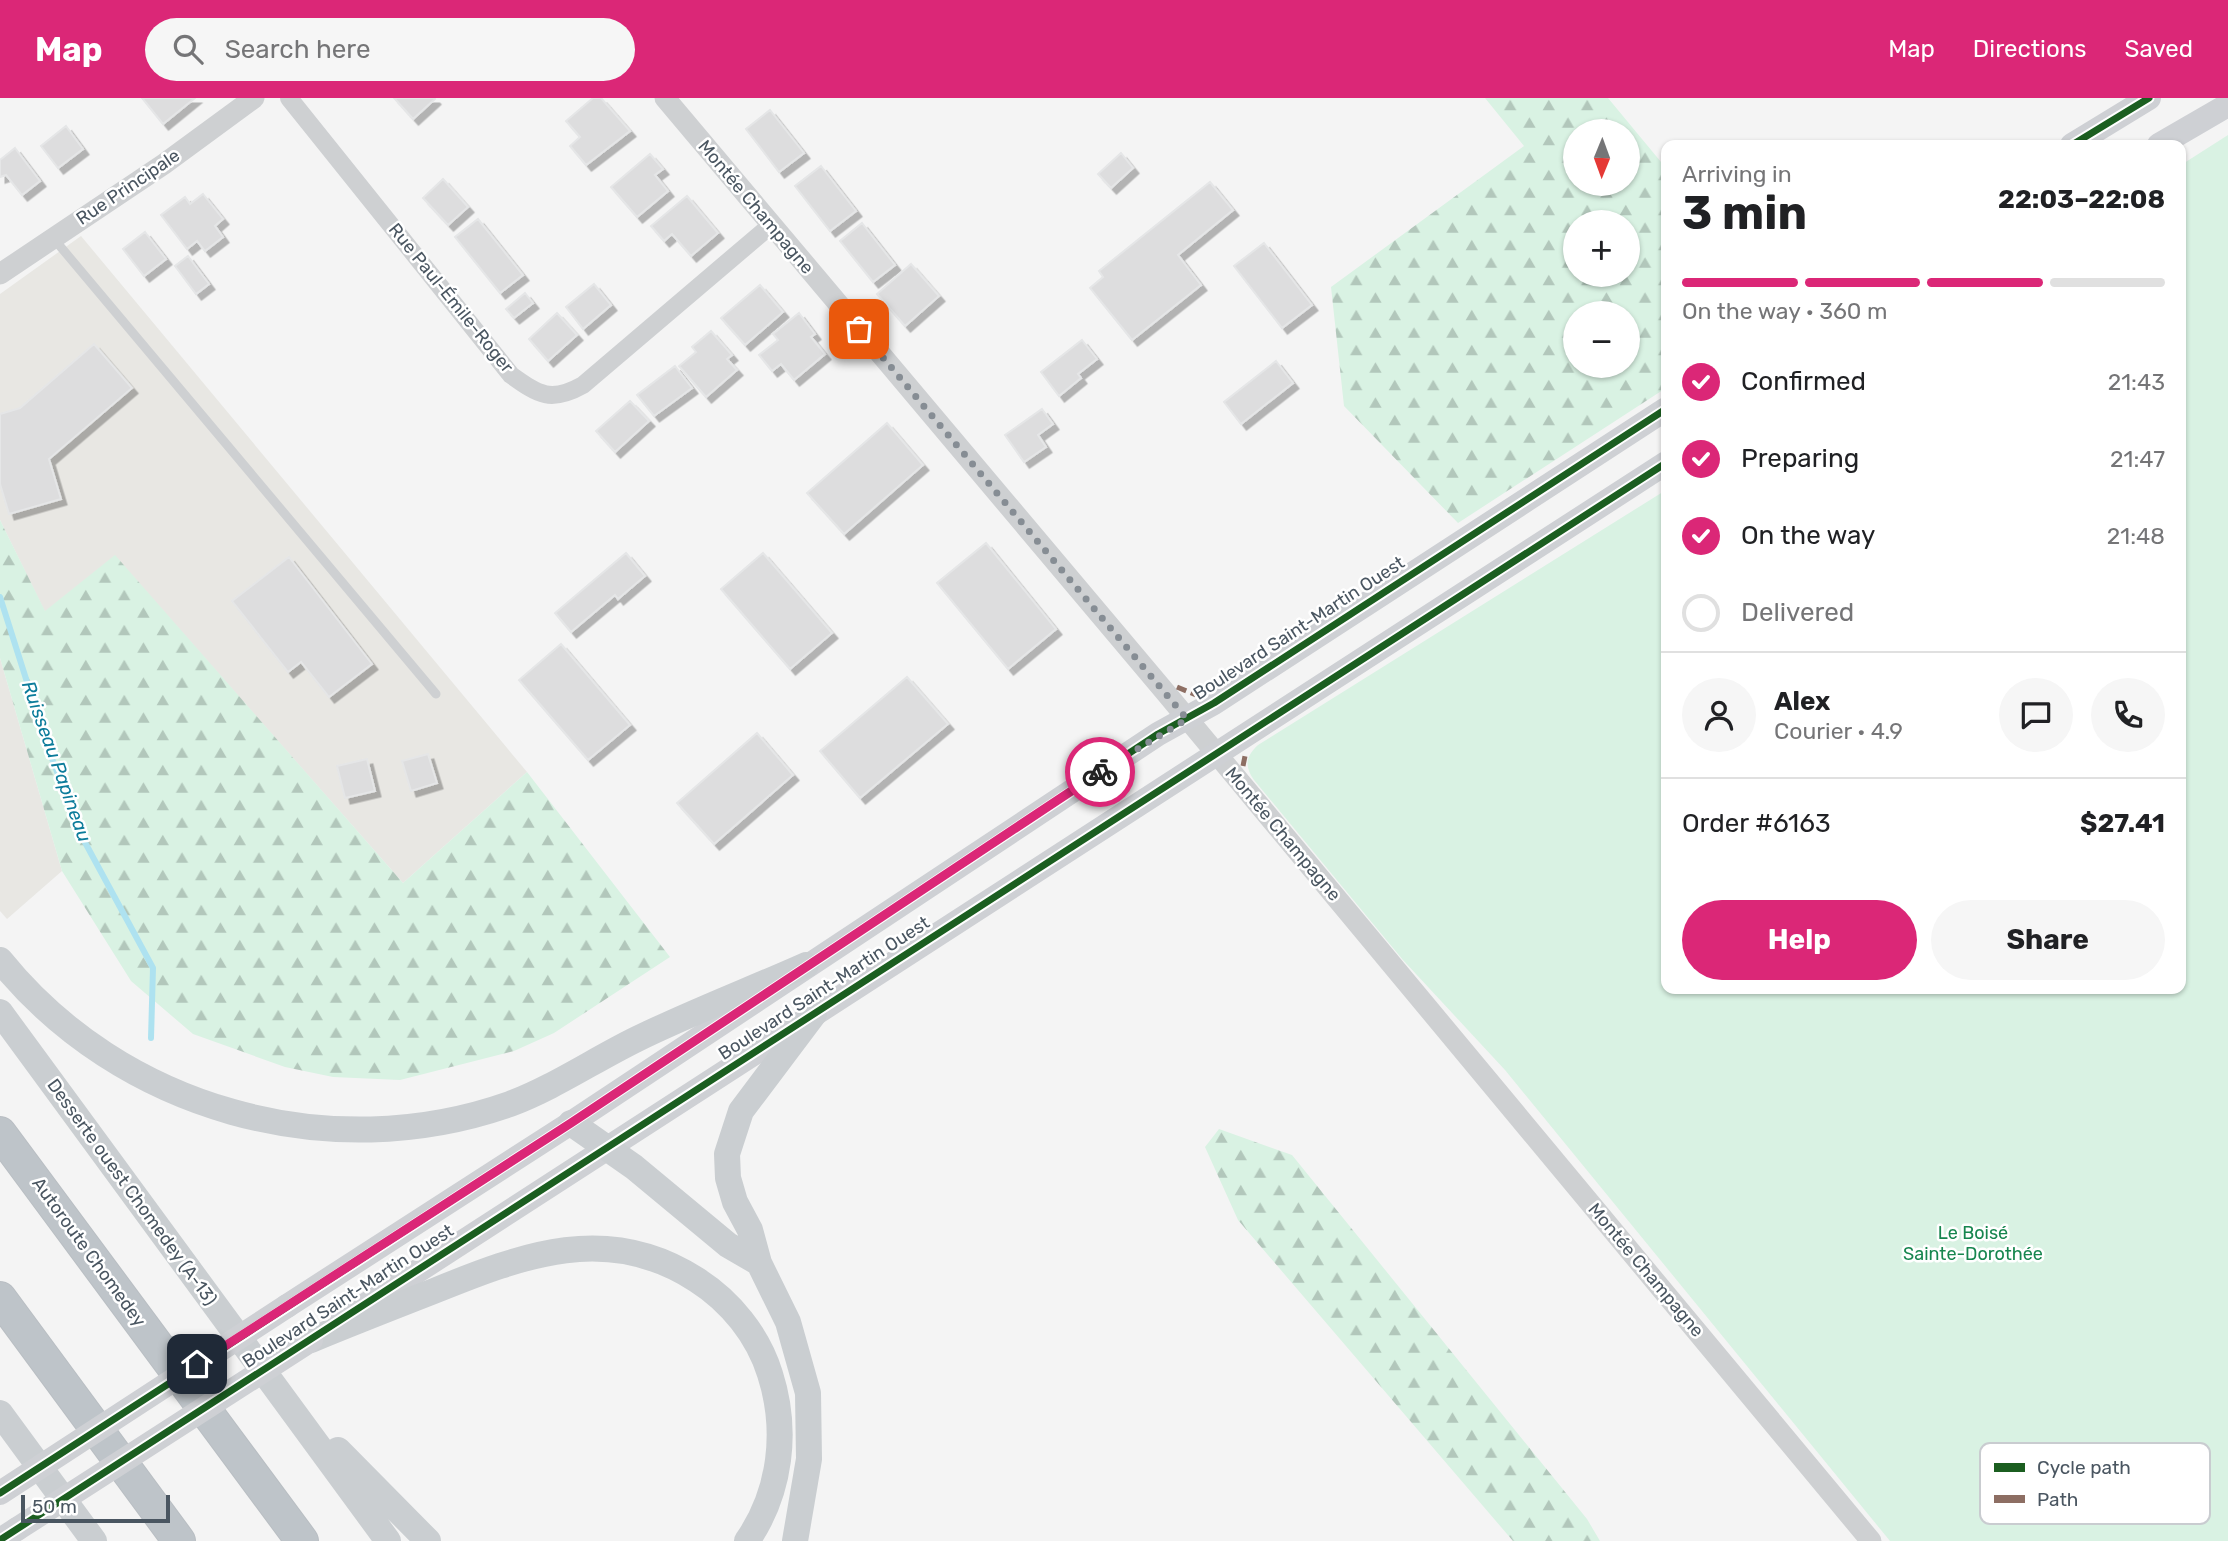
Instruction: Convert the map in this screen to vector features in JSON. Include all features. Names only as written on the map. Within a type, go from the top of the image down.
[{"type":"highway","name":"Autoroute Chomedey","points":[[0,1132],[302,1541]]},
{"type":"highway","points":[[0,1298],[179,1541]]},
{"type":"main road","points":[[2081,140],[2149,98]]},
{"type":"main road","points":[[2168,140],[2228,105]]},
{"type":"main road","name":"Boulevard Saint-Martin Ouest","points":[[0,1493],[571,1123],[1147,741],[1187,719],[1661,412]]},
{"type":"main road","name":"Boulevard Saint-Martin Ouest","points":[[9,1535],[1661,466]]},
{"type":"main road","points":[[0,960],[63,1026],[108,1058],[163,1088],[248,1117],[308,1127],[356,1130],[431,1123],[509,1104],[565,1080],[635,1040],[806,965]]},
{"type":"main road","name":"Desserte ouest Chomedey (A-13)","points":[[0,1012],[388,1541]]},
{"type":"main road","points":[[795,1541],[810,1452],[808,1393],[788,1322],[759,1263],[750,1230],[731,1190],[727,1166],[728,1143],[741,1111],[814,1014]]},
{"type":"main road","points":[[571,1123],[728,1245],[759,1263]]},
{"type":"main road","points":[[312,1340],[526,1256],[564,1249],[595,1248],[642,1255],[673,1267],[705,1285],[730,1306],[760,1350],[773,1384],[780,1424],[778,1464],[768,1500],[747,1541]]},
{"type":"main road","points":[[277,1390],[428,1541]]},
{"type":"main road","points":[[0,1413],[94,1541]]},
{"type":"main road","points":[[0,1421],[25,1447]]},
{"type":"street","name":"Rue Principale","points":[[0,274],[164,164],[254,98]]},
{"type":"street","name":"Rue Paul-Émile-Roger","points":[[289,98],[511,375],[537,393],[563,396],[583,385],[771,225]]},
{"type":"street","name":"Montée Champagne","points":[[665,98],[1187,719],[1871,1541]]},
{"type":"lane","points":[[53,237],[436,694]]},
{"type":"shaded area","points":[[81,236],[527,772],[403,883],[115,556],[45,612],[0,520],[0,294]]},
{"type":"shaded area","points":[[0,658],[62,871],[7,919],[0,911]]},
{"type":"green space","points":[[1485,98],[1608,98],[1625,119],[1563,119],[1563,196],[1640,196],[1640,137],[1661,162],[1661,391],[1458,523],[1344,406],[1331,287],[1524,146]]},
{"type":"green space","name":"Le Boisé Sainte-Dorothée","points":[[2228,135],[2228,1541],[1890,1541],[1505,1070],[1403,960],[1254,780],[1248,761],[1258,745],[1661,493],[1661,994],[2186,994],[2186,162]]},
{"type":"green space","points":[[0,520],[45,611],[115,555],[403,883],[527,772],[670,957],[554,1033],[514,1051],[400,1080],[333,1077],[285,1067],[193,1034],[131,981],[62,871],[0,658]]},
{"type":"green space","points":[[1219,1129],[1292,1155],[1587,1519],[1600,1541],[1513,1541],[1238,1220],[1205,1147]]},
{"type":"building","points":[[142,98],[195,98],[163,124]]},
{"type":"building","points":[[394,98],[434,98],[435,99],[413,119]]},
{"type":"building","points":[[593,98],[601,98],[630,131],[586,165],[570,146],[580,137],[566,121]]},
{"type":"building","points":[[770,110],[804,153],[779,172],[746,129]]},
{"type":"building","points":[[66,126],[83,149],[58,168],[41,146]]},
{"type":"building","points":[[15,148],[40,181],[22,195],[6,175],[0,177],[0,160]]},
{"type":"building","points":[[1121,153],[1133,168],[1111,188],[1098,174]]},
{"type":"building","points":[[650,154],[663,169],[655,175],[668,191],[637,217],[611,187]]},
{"type":"building","points":[[821,166],[856,211],[830,231],[795,186]]},
{"type":"building","points":[[443,179],[468,207],[448,225],[423,198]]},
{"type":"building","points":[[1210,182],[1233,210],[1178,255],[1201,285],[1132,340],[1090,288],[1103,277],[1099,271]]},
{"type":"building","points":[[203,194],[223,219],[215,226],[223,237],[205,251],[197,241],[187,249],[161,215],[185,197],[190,204]]},
{"type":"building","points":[[687,196],[718,233],[691,256],[672,234],[664,241],[651,226]]},
{"type":"building","points":[[478,219],[523,275],[500,293],[455,237]]},
{"type":"building","points":[[862,223],[895,265],[873,282],[840,241]]},
{"type":"building","points":[[145,232],[166,259],[144,276],[123,249]]},
{"type":"building","points":[[1264,243],[1312,305],[1282,328],[1234,266]]},
{"type":"building","points":[[188,256],[209,284],[196,294],[175,266]]},
{"type":"building","points":[[911,264],[939,296],[905,326],[877,294]]},
{"type":"building","points":[[594,284],[611,305],[583,329],[566,307]]},
{"type":"building","points":[[760,285],[783,312],[745,345],[721,318]]},
{"type":"building","points":[[525,293],[533,303],[514,318],[506,309]]},
{"type":"building","points":[[557,313],[577,335],[548,361],[529,339]]},
{"type":"building","points":[[799,313],[815,334],[811,337],[825,354],[794,380],[781,364],[772,371],[759,355],[778,340],[773,334]]},
{"type":"building","points":[[711,331],[732,355],[727,359],[737,370],[706,397],[679,366],[696,352],[692,347]]},
{"type":"building","points":[[1082,340],[1097,359],[1078,374],[1081,378],[1059,396],[1041,372]]},
{"type":"building","points":[[94,344],[132,388],[49,459],[61,499],[9,514],[0,484],[0,414],[20,408]]},
{"type":"building","points":[[1276,361],[1293,383],[1241,424],[1224,402]]},
{"type":"building","points":[[675,366],[692,388],[654,416],[637,395]]},
{"type":"building","points":[[630,401],[649,421],[615,452],[596,431]]},
{"type":"building","points":[[1042,409],[1053,424],[1038,435],[1046,447],[1024,462],[1005,435]]},
{"type":"building","points":[[887,423],[923,465],[844,534],[807,493]]},
{"type":"building","points":[[986,543],[1056,629],[1008,669],[937,583]]},
{"type":"building","points":[[626,553],[645,576],[618,599],[615,595],[571,632],[555,613]]},
{"type":"building","points":[[763,553],[832,633],[790,669],[721,589]]},
{"type":"building","points":[[289,557],[372,664],[329,697],[301,662],[288,672],[232,601]]},
{"type":"building","points":[[561,644],[630,725],[588,760],[519,680]]},
{"type":"building","points":[[907,677],[948,724],[860,798],[820,751]]},
{"type":"building","points":[[757,733],[793,775],[714,844],[677,803]]},
{"type":"building","points":[[428,754],[437,783],[411,791],[402,761]]},
{"type":"building","points":[[367,759],[375,791],[345,798],[337,766]]},
{"type":"waterway","name":"Ruisseau Papineau","points":[[0,597],[48,748],[81,835],[153,968],[151,1038]]},
{"type":"marked path","points":[[1177,687],[1196,695]]},
{"type":"marked path","points":[[1243,766],[1245,756]]},
{"type":"cycle path","points":[[2080,140],[2149,98]]},
{"type":"cycle path","points":[[0,1493],[571,1123],[1158,734],[1214,703],[1661,412]]},
{"type":"cycle path","points":[[0,1540],[1661,466]]},
{"type":"way so far","points":[[859,329],[1187,719],[1158,734],[1100,772]]},
{"type":"route","points":[[197,1364],[571,1123],[1100,772]]}]
